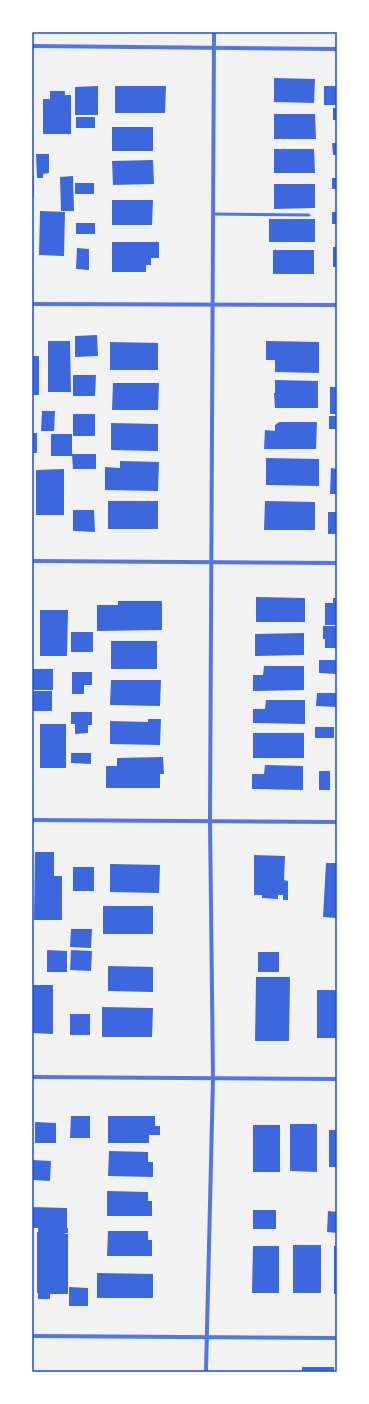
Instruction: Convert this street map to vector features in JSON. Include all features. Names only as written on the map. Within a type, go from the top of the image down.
[{"type":"street","points":[[206,1372],[213,1078],[210,821],[214,32]]},
{"type":"street","points":[[32,46],[337,48]]},
{"type":"street","points":[[32,304],[337,305]]},
{"type":"street","points":[[32,561],[337,563]]},
{"type":"street","points":[[32,820],[337,822]]},
{"type":"street","points":[[32,1077],[337,1079]]},
{"type":"street","points":[[32,1336],[337,1338]]},
{"type":"lane","points":[[213,214],[309,215]]},
{"type":"building","points":[[274,78],[315,79],[314,103],[274,102]]},
{"type":"building","points":[[98,86],[98,115],[75,115],[75,87]]},
{"type":"building","points":[[115,86],[166,86],[165,113],[115,113]]},
{"type":"building","points":[[324,86],[337,86],[337,105],[324,105]]},
{"type":"building","points":[[50,91],[65,91],[65,95],[71,95],[71,134],[43,134],[43,99],[50,99]]},
{"type":"building","points":[[333,108],[337,108],[337,120],[333,120]]},
{"type":"building","points":[[274,114],[315,114],[316,139],[274,139]]},
{"type":"building","points":[[76,117],[95,117],[95,128],[76,128]]},
{"type":"building","points":[[112,127],[153,127],[153,151],[112,151]]},
{"type":"building","points":[[332,143],[337,143],[337,155],[333,155]]},
{"type":"building","points":[[274,149],[314,149],[315,173],[274,173]]},
{"type":"building","points":[[36,154],[49,154],[49,173],[43,174],[43,178],[37,178]]},
{"type":"building","points":[[153,160],[154,184],[113,185],[112,161]]},
{"type":"building","points":[[32,176],[34,176],[34,197],[32,197]]},
{"type":"building","points":[[73,176],[74,211],[61,211],[60,177]]},
{"type":"building","points":[[332,178],[337,178],[337,189],[332,189]]},
{"type":"building","points":[[75,183],[94,183],[94,194],[75,194]]},
{"type":"building","points":[[274,184],[315,184],[315,208],[274,209]]},
{"type":"building","points":[[112,200],[153,200],[152,225],[112,225]]},
{"type":"building","points":[[40,211],[65,212],[64,256],[39,255]]},
{"type":"building","points":[[332,212],[337,212],[337,224],[332,224]]},
{"type":"building","points":[[269,219],[315,219],[315,242],[269,242]]},
{"type":"building","points":[[76,223],[95,223],[95,234],[76,234]]},
{"type":"building","points":[[112,242],[159,242],[159,258],[151,258],[151,265],[146,265],[146,272],[112,272]]},
{"type":"building","points":[[333,247],[337,247],[337,267],[333,267]]},
{"type":"building","points":[[77,248],[89,249],[89,270],[76,269]]},
{"type":"building","points":[[273,250],[314,250],[314,274],[273,274]]},
{"type":"building","points":[[97,335],[98,356],[75,357],[75,336]]},
{"type":"building","points":[[48,341],[70,341],[71,392],[48,392]]},
{"type":"building","points":[[266,341],[319,342],[319,373],[275,372],[275,360],[266,360]]},
{"type":"building","points":[[110,342],[158,343],[158,370],[110,370]]},
{"type":"building","points":[[32,356],[39,356],[39,395],[32,395]]},
{"type":"building","points":[[73,375],[96,375],[95,396],[73,396]]},
{"type":"building","points":[[275,380],[318,381],[318,408],[275,408]]},
{"type":"building","points":[[113,383],[159,383],[158,410],[112,410]]},
{"type":"building","points":[[330,387],[337,387],[337,414],[330,414]]},
{"type":"building","points":[[42,411],[55,411],[54,431],[41,431]]},
{"type":"building","points":[[73,414],[95,414],[95,436],[73,436]]},
{"type":"building","points":[[329,416],[337,416],[337,429],[329,429]]},
{"type":"building","points":[[279,422],[317,422],[316,449],[264,449],[265,430],[275,431],[275,425]]},
{"type":"building","points":[[111,423],[158,424],[158,451],[111,450]]},
{"type":"building","points":[[32,433],[37,433],[37,453],[32,453]]},
{"type":"building","points":[[51,434],[72,434],[72,456],[51,456]]},
{"type":"building","points":[[72,454],[96,454],[96,469],[73,469]]},
{"type":"building","points":[[266,458],[319,459],[319,486],[266,485]]},
{"type":"building","points":[[120,461],[159,462],[158,491],[105,490],[105,467],[120,468]]},
{"type":"building","points":[[331,468],[337,469],[337,494],[330,494]]},
{"type":"building","points":[[64,469],[64,515],[36,515],[36,470]]},
{"type":"building","points":[[108,501],[158,501],[158,529],[108,529]]},
{"type":"building","points":[[265,501],[315,502],[315,530],[264,530]]},
{"type":"building","points":[[73,510],[94,510],[95,532],[73,531]]},
{"type":"building","points":[[328,512],[337,512],[337,534],[328,534]]},
{"type":"building","points":[[256,597],[305,598],[305,622],[256,622]]},
{"type":"building","points":[[333,598],[337,598],[337,625],[325,625],[325,603],[333,603]]},
{"type":"building","points":[[118,601],[162,601],[162,630],[97,631],[97,605],[118,605]]},
{"type":"building","points":[[40,610],[68,610],[67,656],[40,656]]},
{"type":"building","points":[[323,626],[337,626],[337,648],[325,648]]},
{"type":"building","points":[[71,632],[93,632],[93,652],[71,652]]},
{"type":"building","points":[[304,633],[304,655],[255,656],[255,634]]},
{"type":"building","points":[[111,641],[157,641],[157,669],[111,669]]},
{"type":"building","points":[[319,660],[337,660],[337,674],[319,673]]},
{"type":"building","points":[[264,666],[304,666],[304,690],[253,691],[253,675],[263,675]]},
{"type":"building","points":[[32,669],[53,669],[53,690],[32,690]]},
{"type":"building","points":[[72,672],[92,672],[92,685],[84,685],[84,694],[72,694]]},
{"type":"building","points":[[111,680],[161,680],[160,706],[110,705]]},
{"type":"building","points":[[32,691],[52,691],[52,711],[32,711]]},
{"type":"building","points":[[317,693],[337,693],[337,707],[316,706]]},
{"type":"building","points":[[266,700],[305,700],[305,724],[253,723],[253,709],[265,709]]},
{"type":"building","points":[[71,712],[92,712],[92,725],[88,725],[88,733],[75,734],[75,724],[71,724]]},
{"type":"building","points":[[148,719],[161,719],[160,745],[110,744],[110,721],[148,722]]},
{"type":"building","points":[[40,724],[66,724],[66,768],[40,768]]},
{"type":"building","points":[[315,727],[334,727],[334,738],[315,738]]},
{"type":"building","points":[[253,733],[304,733],[304,758],[253,758]]},
{"type":"building","points":[[71,753],[91,753],[91,764],[71,763]]},
{"type":"building","points":[[163,757],[164,774],[160,774],[160,788],[106,788],[106,766],[117,766],[117,758]]},
{"type":"building","points":[[265,765],[303,766],[303,790],[252,789],[252,774],[264,774]]},
{"type":"building","points":[[319,771],[330,771],[330,790],[319,790]]},
{"type":"building","points":[[35,852],[54,852],[54,876],[62,876],[62,920],[34,920]]},
{"type":"building","points":[[254,855],[285,856],[284,880],[288,881],[288,900],[283,900],[283,895],[278,895],[278,899],[262,898],[262,895],[254,895]]},
{"type":"building","points":[[326,863],[337,863],[337,918],[323,917]]},
{"type":"building","points":[[110,864],[160,865],[159,893],[110,892]]},
{"type":"building","points":[[73,867],[94,867],[94,891],[73,891]]},
{"type":"building","points":[[103,906],[153,906],[153,934],[103,934]]},
{"type":"building","points":[[71,929],[92,929],[91,948],[70,947]]},
{"type":"building","points":[[47,950],[67,951],[67,972],[47,972]]},
{"type":"building","points":[[71,950],[92,951],[91,971],[70,970]]},
{"type":"building","points":[[258,952],[279,952],[279,972],[258,972]]},
{"type":"building","points":[[108,966],[153,967],[153,992],[108,991]]},
{"type":"building","points":[[256,977],[290,977],[289,1041],[255,1041]]},
{"type":"building","points":[[32,985],[53,985],[53,1034],[32,1033]]},
{"type":"building","points":[[317,990],[337,990],[337,1038],[317,1038]]},
{"type":"building","points":[[102,1007],[153,1008],[152,1037],[102,1037]]},
{"type":"building","points":[[70,1014],[90,1014],[90,1035],[70,1035]]},
{"type":"building","points":[[71,1116],[90,1116],[90,1138],[70,1138]]},
{"type":"building","points":[[108,1116],[155,1116],[155,1126],[160,1126],[160,1135],[149,1135],[149,1143],[108,1143]]},
{"type":"building","points":[[35,1122],[56,1123],[56,1143],[35,1143]]},
{"type":"building","points":[[290,1124],[317,1124],[317,1172],[290,1171]]},
{"type":"building","points":[[253,1125],[280,1125],[280,1172],[253,1172]]},
{"type":"building","points":[[329,1130],[337,1130],[337,1167],[329,1167]]},
{"type":"building","points":[[109,1151],[148,1152],[148,1162],[153,1162],[153,1177],[108,1176]]},
{"type":"building","points":[[32,1160],[51,1161],[50,1181],[32,1180]]},
{"type":"building","points":[[107,1191],[148,1192],[148,1201],[152,1201],[152,1216],[107,1216]]},
{"type":"building","points":[[32,1207],[67,1208],[68,1233],[63,1234],[68,1234],[68,1294],[50,1294],[50,1299],[38,1299],[38,1228],[32,1228]]},
{"type":"building","points":[[253,1210],[276,1210],[276,1229],[253,1229]]},
{"type":"building","points":[[328,1211],[337,1212],[337,1233],[327,1232]]},
{"type":"building","points":[[108,1231],[148,1231],[148,1240],[152,1240],[152,1256],[107,1256]]},
{"type":"building","points":[[293,1245],[321,1245],[321,1293],[293,1293]]},
{"type":"building","points":[[253,1246],[279,1246],[279,1293],[252,1293]]},
{"type":"building","points":[[334,1246],[337,1246],[337,1294],[334,1294]]},
{"type":"building","points":[[97,1273],[153,1274],[153,1298],[97,1298]]},
{"type":"building","points":[[69,1287],[88,1288],[88,1306],[69,1306]]},
{"type":"building","points":[[302,1367],[334,1367],[334,1372],[302,1372]]}]
